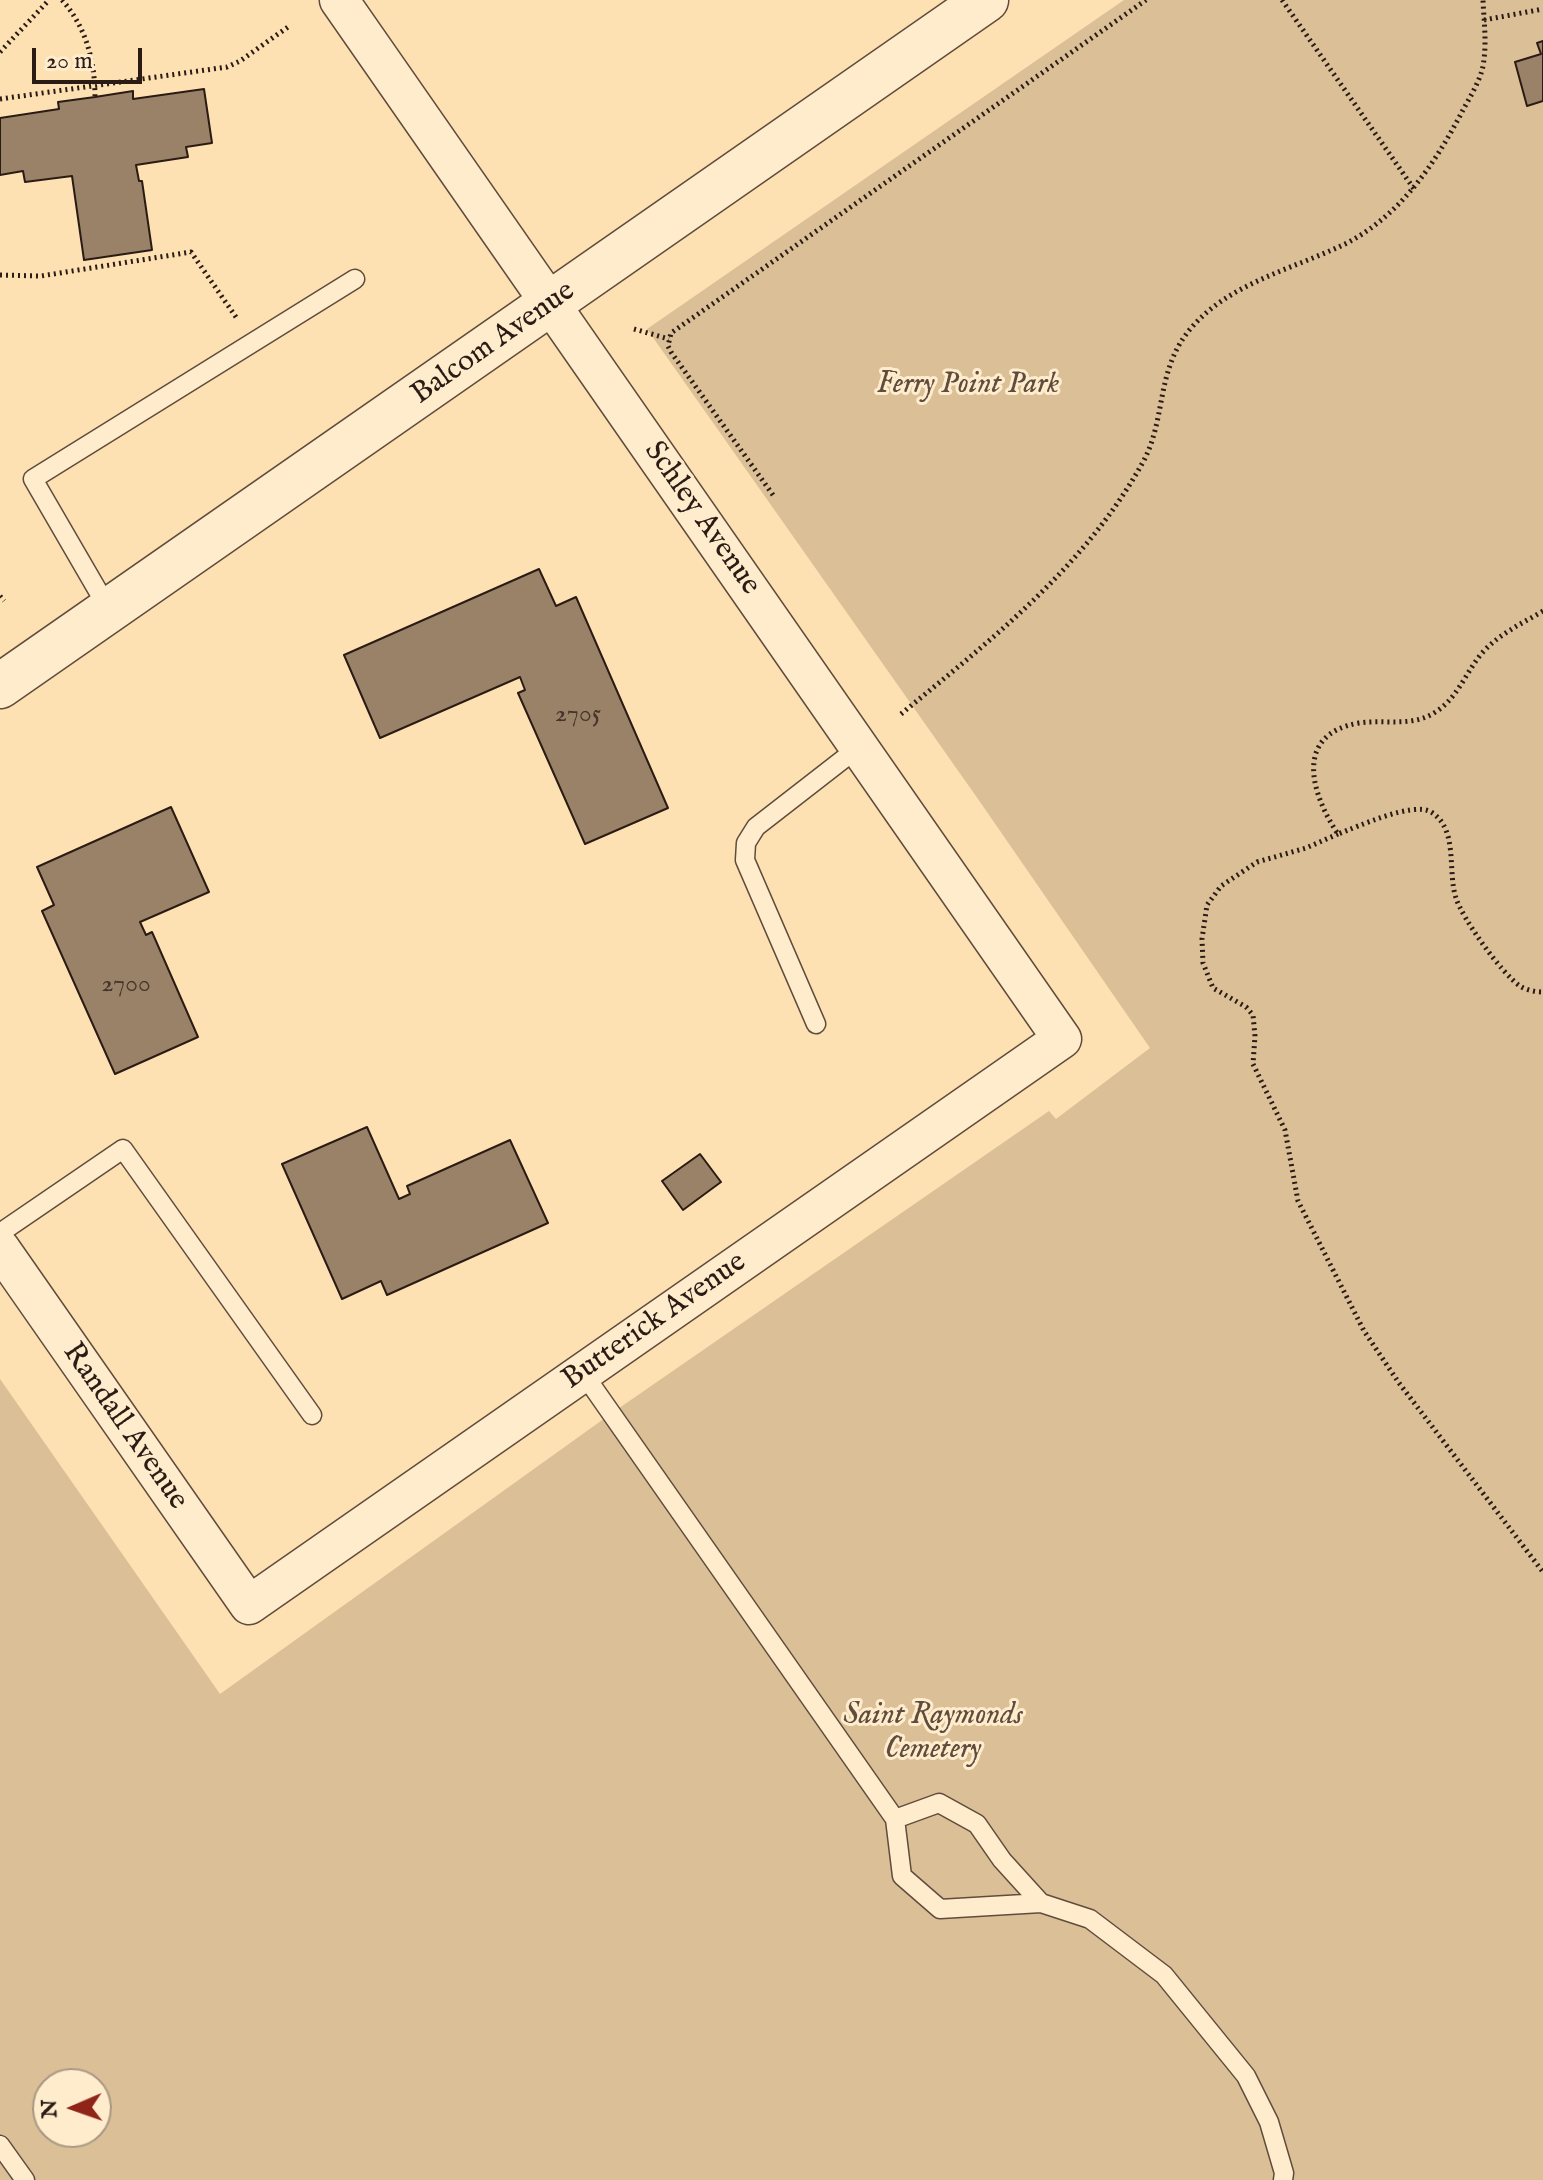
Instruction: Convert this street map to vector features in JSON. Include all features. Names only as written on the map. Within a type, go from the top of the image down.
[{"type":"street","name":"Schley Avenue","points":[[339,0],[1062,1039]]},
{"type":"street","name":"Balcom Avenue","points":[[0,686],[986,0]]},
{"type":"street","name":"Butterick Avenue","points":[[249,1605],[1062,1039]]},
{"type":"street","name":"Randall Avenue","points":[[0,1248],[249,1605]]},
{"type":"lane","points":[[109,610],[33,479],[355,279]]},
{"type":"lane","points":[[816,1024],[745,860],[746,843],[756,827],[859,747]]},
{"type":"lane","points":[[0,1233],[123,1149],[312,1415]]},
{"type":"lane","points":[[583,1373],[895,1819],[902,1876],[940,1909],[1041,1903],[1090,1919],[1164,1975],[1246,2076],[1269,2122],[1284,2173],[1283,2180]]},
{"type":"lane","points":[[895,1819],[939,1803],[977,1824],[1002,1860],[1041,1903]]},
{"type":"lane","points":[[0,2145],[25,2180]]},
{"type":"path","points":[[0,52],[49,0]]},
{"type":"path","points":[[62,0],[89,46],[95,97]]},
{"type":"path","points":[[773,495],[671,352],[669,339],[675,328],[1146,0]]},
{"type":"path","points":[[1282,0],[1414,189]]},
{"type":"path","points":[[901,714],[1057,579],[1126,491],[1146,456],[1167,365],[1189,330],[1207,310],[1238,290],[1358,236],[1379,223],[1414,189],[1448,140],[1482,70],[1486,43],[1483,0]]},
{"type":"path","points":[[1484,20],[1543,9]]},
{"type":"path","points":[[0,99],[227,67],[288,27]]},
{"type":"path","points":[[0,275],[41,276],[191,252],[253,341]]},
{"type":"path","points":[[634,329],[669,339]]},
{"type":"path","points":[[1338,834],[1322,808],[1311,775],[1314,755],[1328,736],[1347,726],[1362,723],[1409,722],[1428,718],[1448,704],[1492,642],[1543,611]]},
{"type":"path","points":[[1543,992],[1522,988],[1510,977],[1462,913],[1451,874],[1449,841],[1445,830],[1431,812],[1399,813],[1306,848],[1257,862],[1221,886],[1207,905],[1202,939],[1203,963],[1213,988],[1246,1007],[1253,1015],[1253,1064],[1285,1130],[1298,1201],[1364,1331],[1399,1383],[1543,1572]]},
{"type":"green space","points":[[1124,0],[1543,0],[1543,2180],[0,2180],[0,1379],[220,1694],[612,1413],[1049,1111],[1056,1119],[1150,1048],[647,329]]},
{"type":"building","points":[[1543,41],[1543,101],[1527,106],[1515,62],[1541,54],[1537,43]]},
{"type":"building","points":[[204,89],[212,143],[186,147],[188,157],[136,165],[139,181],[142,181],[152,250],[84,260],[72,176],[25,182],[23,171],[0,175],[0,118],[59,109],[58,102],[133,91],[133,99]]},
{"type":"building","points":[[539,569],[556,606],[576,597],[668,808],[585,844],[518,693],[525,690],[520,677],[380,738],[344,655]]},
{"type":"building","points":[[171,807],[209,892],[140,922],[146,935],[152,932],[198,1037],[115,1074],[42,911],[54,905],[37,867]]},
{"type":"building","points":[[367,1127],[399,1199],[410,1194],[407,1186],[510,1140],[548,1223],[387,1295],[381,1281],[342,1299],[282,1164]]},
{"type":"building","points":[[700,1154],[721,1182],[683,1210],[662,1181]]},
{"type":"park label","name":"Ferry Point Park","points":[[968,386]]},
{"type":"park label","name":"Saint Raymonds Cemetery","points":[[933,1734]]}]
